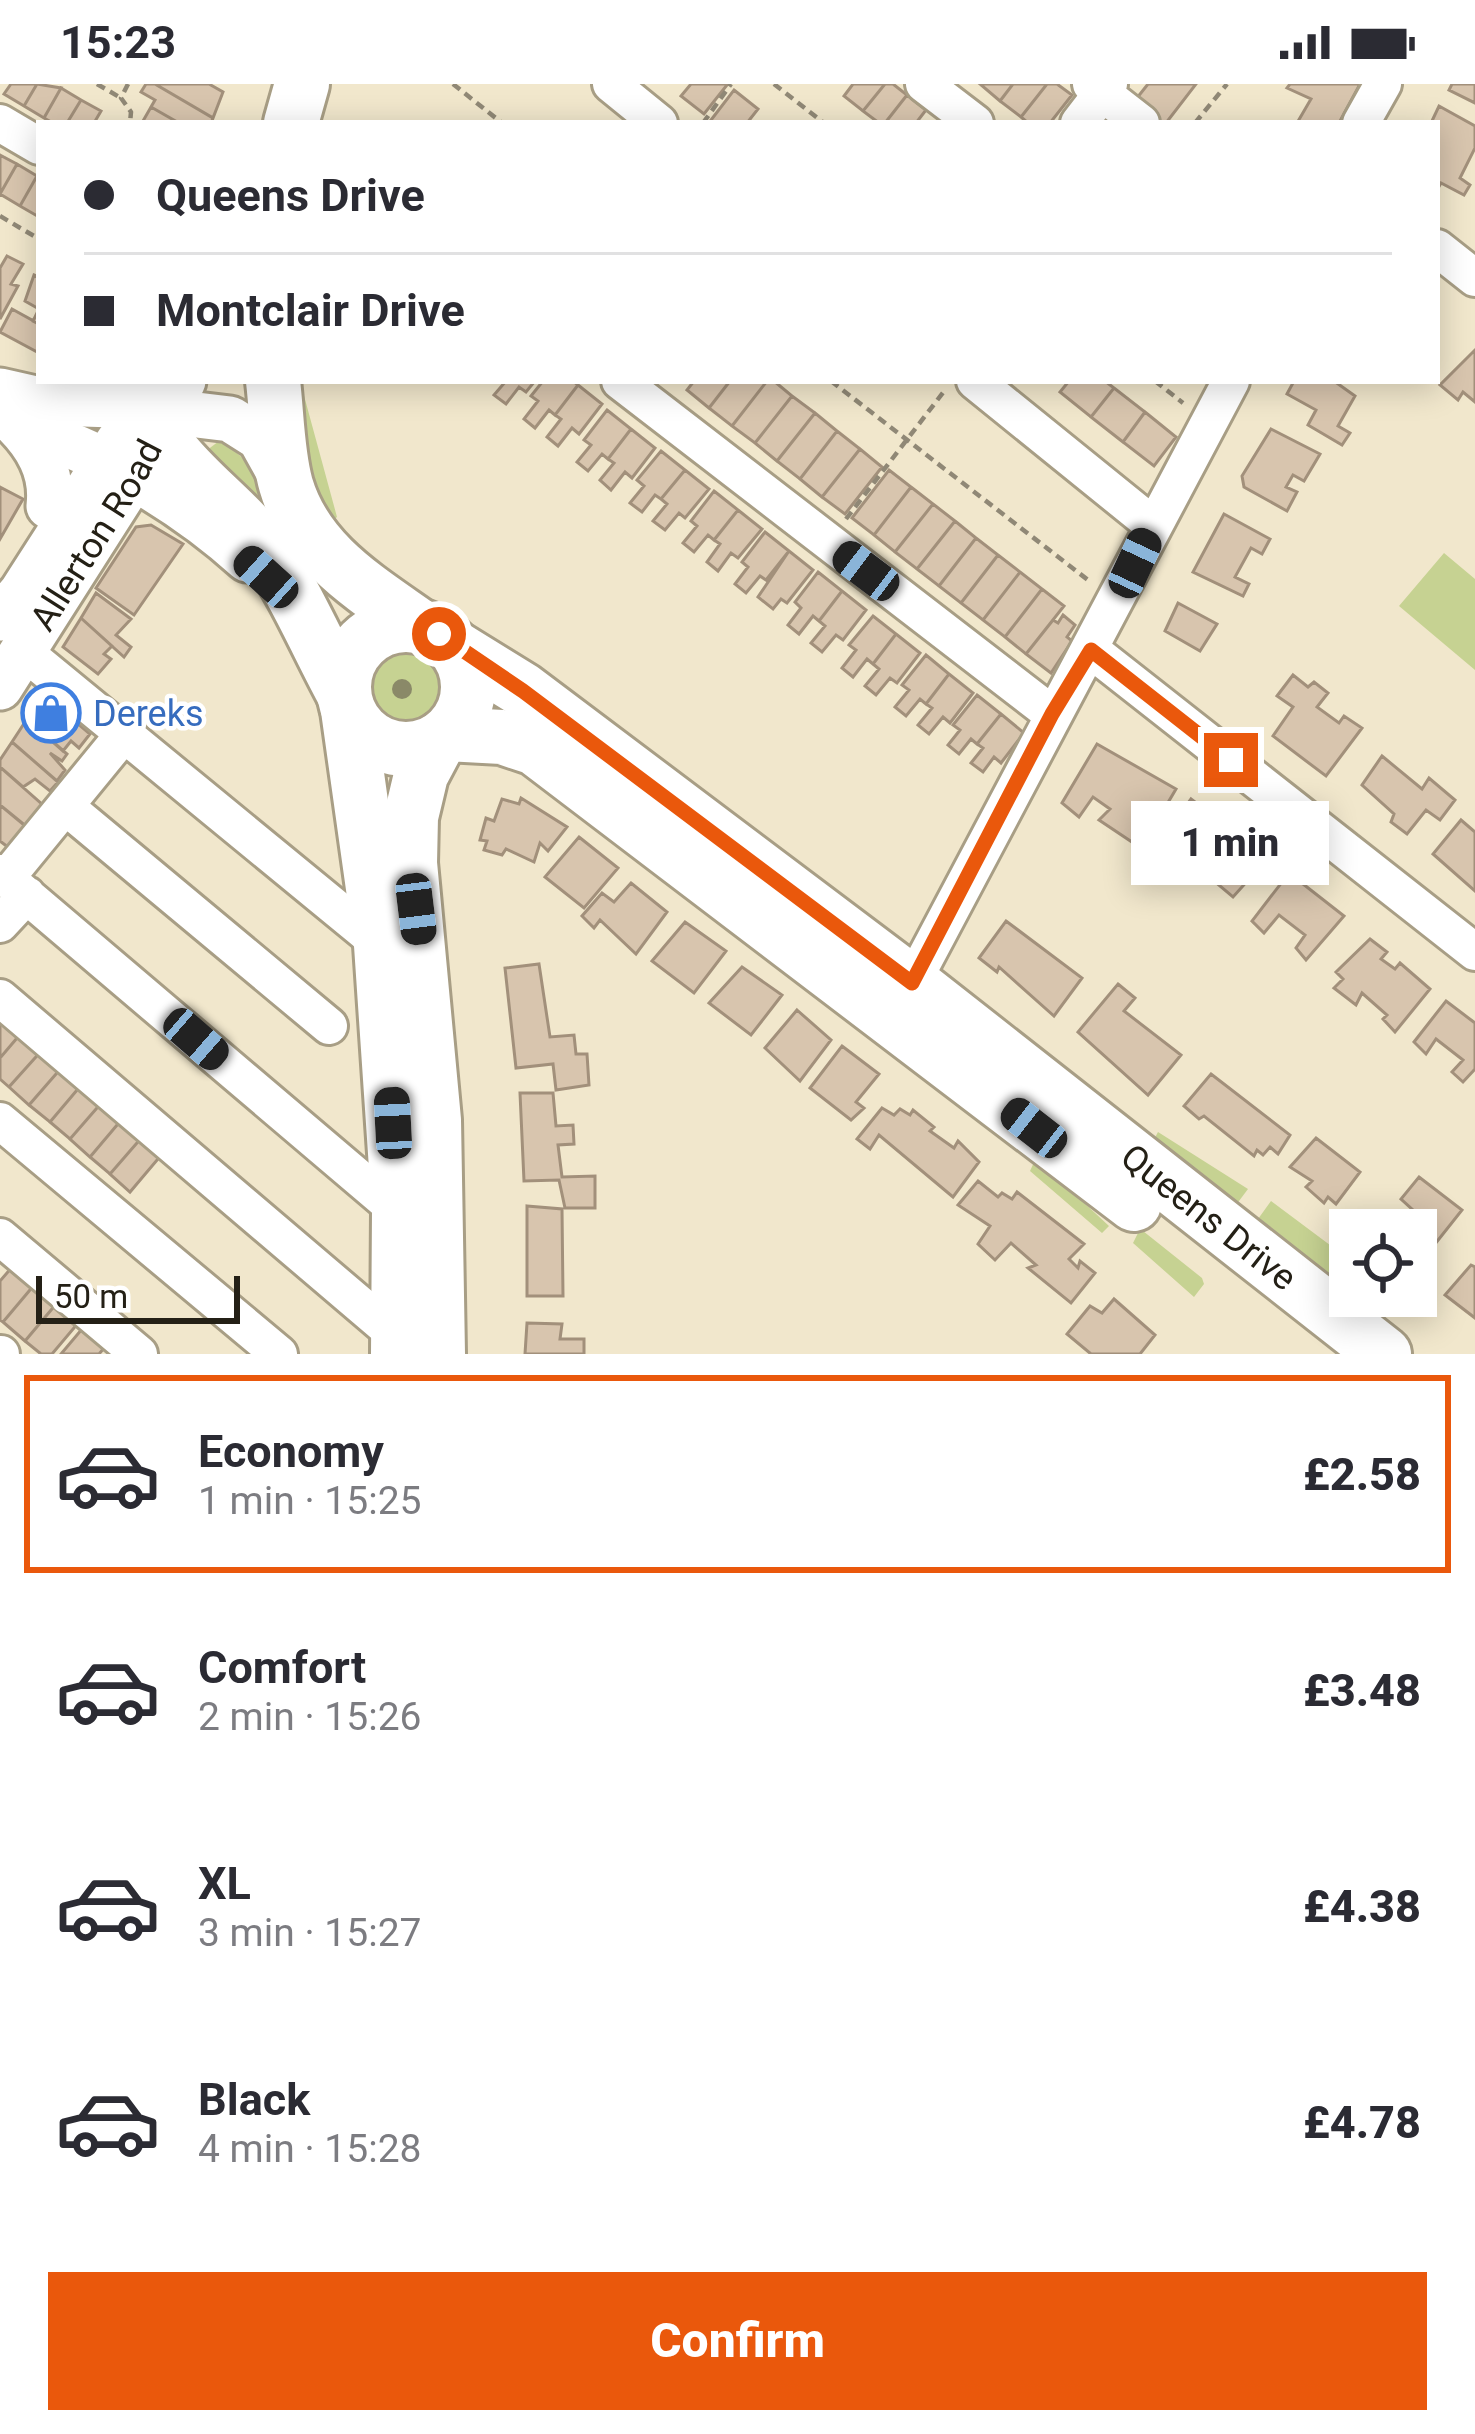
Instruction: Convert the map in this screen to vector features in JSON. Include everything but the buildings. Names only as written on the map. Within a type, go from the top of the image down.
[{"type":"highway","points":[[255,120],[264,84]]},
{"type":"highway","points":[[292,120],[302,84]]},
{"type":"highway","name":"Queens Drive","points":[[273,384],[286,484],[307,534],[342,572],[523,691],[912,983],[1384,1354]]},
{"type":"highway","points":[[149,402],[182,461],[243,520],[270,555],[346,702],[371,739],[388,747],[424,747],[443,737]]},
{"type":"highway","points":[[399,625],[437,637],[464,665],[466,702],[421,775],[411,817],[410,863],[434,1120],[411,1348],[381,945],[346,702],[352,656],[364,641],[399,625]]},
{"type":"highway","name":"Queens Drive","points":[[443,737],[502,736],[535,748],[1330,1354]]},
{"type":"main road","points":[[3,405],[149,402],[230,419],[260,438],[286,484]]},
{"type":"main road","name":"Allerton Road","points":[[8,652],[106,462],[149,402]]},
{"type":"main road","name":"Allerton Road","points":[[0,595],[49,506],[106,462],[149,402]]},
{"type":"main road","points":[[3,405],[212,526],[294,602]]},
{"type":"main road","points":[[3,405],[39,452],[51,490],[49,506]]},
{"type":"street","points":[[611,84],[655,120]]},
{"type":"street","points":[[924,84],[971,120]]},
{"type":"street","points":[[1363,120],[1382,84]]},
{"type":"street","points":[[1081,120],[1101,87],[1138,120]]},
{"type":"street","points":[[0,123],[36,144]]},
{"type":"street","points":[[1440,250],[1475,278]]},
{"type":"street","points":[[624,384],[1052,714]]},
{"type":"street","points":[[979,384],[1153,525]]},
{"type":"street","points":[[912,983],[1229,384]]},
{"type":"street","points":[[1091,650],[1475,952]]},
{"type":"street","points":[[8,652],[124,734],[381,945]]},
{"type":"street","points":[[0,924],[11,882],[64,806],[124,734]]},
{"type":"street","points":[[64,806],[329,1026]]},
{"type":"street","points":[[11,882],[399,1212]]},
{"type":"street","points":[[0,998],[411,1348]]},
{"type":"street","points":[[0,1121],[279,1354]]},
{"type":"street","points":[[0,1237],[139,1354]]},
{"type":"path","points":[[97,84],[121,98],[131,112],[130,120]]},
{"type":"path","points":[[121,98],[128,84]]},
{"type":"path","points":[[453,84],[498,120]]},
{"type":"path","points":[[705,120],[731,84]]},
{"type":"path","points":[[774,84],[820,120]]},
{"type":"path","points":[[1197,120],[1227,84]]},
{"type":"path","points":[[0,216],[36,236]]},
{"type":"path","points":[[835,384],[1116,602]]},
{"type":"path","points":[[829,542],[950,384]]},
{"type":"green space","points":[[295,392],[303,392],[337,517],[331,522],[311,484]]},
{"type":"green space","points":[[219,441],[248,464],[270,517],[202,454]]},
{"type":"green space","points":[[1444,553],[1475,579],[1475,670],[1399,606]]},
{"type":"green space","points":[[403,641],[421,644],[436,655],[447,670],[447,706],[436,721],[421,732],[403,735],[385,732],[370,721],[359,706],[356,688],[359,670],[370,655],[385,644]]},
{"type":"green space","points":[[1158,1132],[1248,1189],[1233,1209],[1150,1147]]},
{"type":"green space","points":[[1036,1158],[1109,1226],[1102,1233],[1030,1171]]},
{"type":"green space","points":[[1271,1201],[1329,1244],[1329,1286],[1253,1226]]},
{"type":"green space","points":[[1143,1231],[1202,1278],[1204,1284],[1194,1297],[1133,1243]]},
{"type":"place","name":"Dereks","points":[[51,713]]},
{"type":"route","points":[[439,634],[523,691],[912,983],[1052,714],[1091,650],[1231,760]]}]
